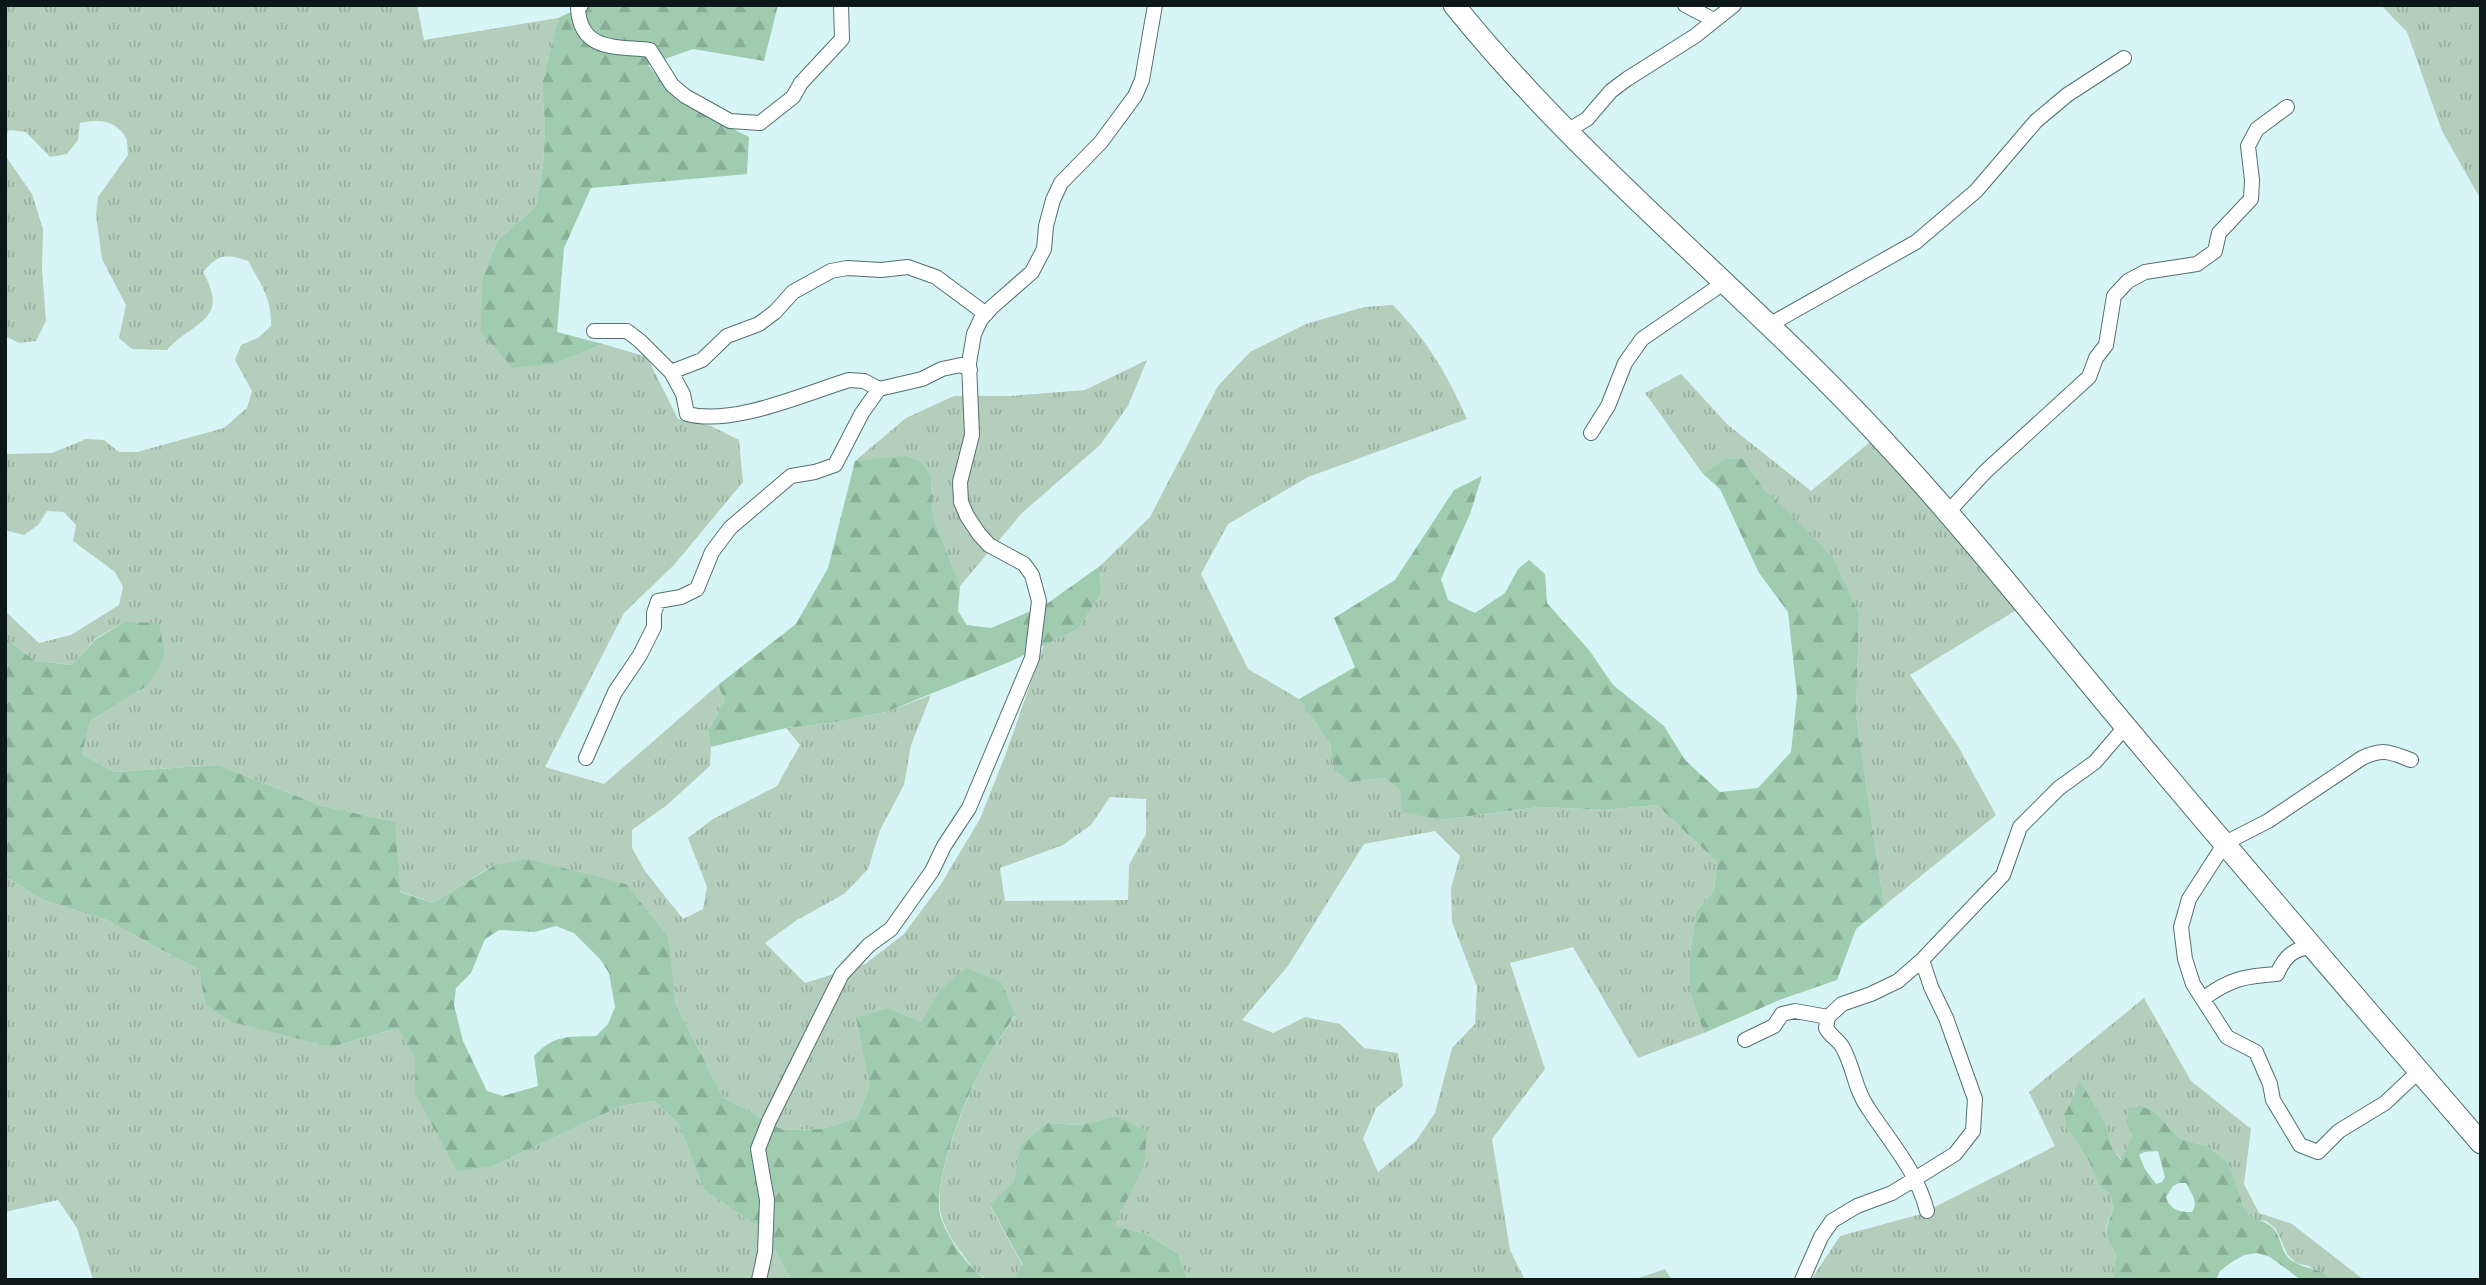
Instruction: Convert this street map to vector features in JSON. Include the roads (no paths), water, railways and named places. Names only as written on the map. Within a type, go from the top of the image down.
[{"type":"main road","points":[[1454,5],[1507,68],[1567,131],[1769,325],[1890,447],[1948,512],[1964,538],[2313,946],[2418,1073],[2477,1134]]},
{"type":"street","points":[[581,5],[579,19],[584,32],[604,46],[650,50],[672,85],[685,96],[730,121],[745,124],[760,123],[776,112],[793,97],[801,83],[842,39],[841,5]]},
{"type":"street","points":[[759,1280],[765,1252],[767,1200],[758,1149],[769,1121],[842,974],[869,944],[891,929],[932,871],[944,846],[969,808],[1032,658],[1039,601],[1032,575],[1024,564],[989,545],[967,516],[961,502],[960,482],[972,435],[970,370],[974,334],[986,314],[1032,272],[1044,249],[1046,226],[1061,183],[1101,142],[1135,96],[1142,80],[1155,5]]},
{"type":"street","points":[[1685,5],[1714,20]]},
{"type":"street","points":[[1567,131],[1587,119],[1611,91],[1675,50],[1734,5]]},
{"type":"street","points":[[1769,325],[1916,242],[1976,191],[2036,121],[2067,95],[2124,58]]},
{"type":"street","points":[[1948,512],[1986,471],[2089,377],[2096,358],[2106,345],[2114,296],[2128,281],[2145,272],[2197,264],[2215,251],[2219,233],[2251,199],[2248,146],[2257,129],[2287,107]]},
{"type":"street","points":[[671,372],[702,360],[727,335],[759,324],[775,312],[793,292],[831,271],[847,268],[881,270],[908,267],[936,277],[986,314]]},
{"type":"street","points":[[1591,433],[1608,406],[1625,363],[1642,339],[1725,282]]},
{"type":"street","points":[[594,331],[628,331],[671,372],[683,394],[687,414],[701,418],[750,410],[849,380],[864,382],[879,389],[922,379],[942,369],[961,365],[970,370]]},
{"type":"street","points":[[586,758],[615,692],[640,655],[654,627],[654,613],[658,601],[681,597],[697,589],[712,552],[730,528],[791,476],[835,465],[862,412],[879,389]]},
{"type":"street","points":[[1927,1211],[1923,1196],[1900,1151],[1867,1108],[1856,1087],[1842,1044],[1831,1037],[1826,1028],[1828,1017],[1842,1004],[1898,981],[1922,960],[2003,875],[2021,827],[2059,788],[2095,762],[2126,726]]},
{"type":"street","points":[[2411,760],[2389,752],[2377,751],[2362,758],[2269,821],[2225,843],[2189,899],[2181,927],[2185,959],[2193,984],[2227,1037],[2256,1052],[2270,1084],[2273,1100],[2300,1144],[2318,1152],[2340,1132],[2385,1103],[2418,1073]]},
{"type":"street","points":[[2203,999],[2218,987],[2241,977],[2277,974],[2284,959],[2298,948],[2313,946]]},
{"type":"street","points":[[1802,1280],[1821,1237],[1832,1221],[1857,1206],[1892,1193],[1955,1154],[1973,1131],[1975,1099],[1922,960]]},
{"type":"street","points":[[1745,1040],[1774,1026],[1783,1014],[1795,1011],[1828,1017]]}]
